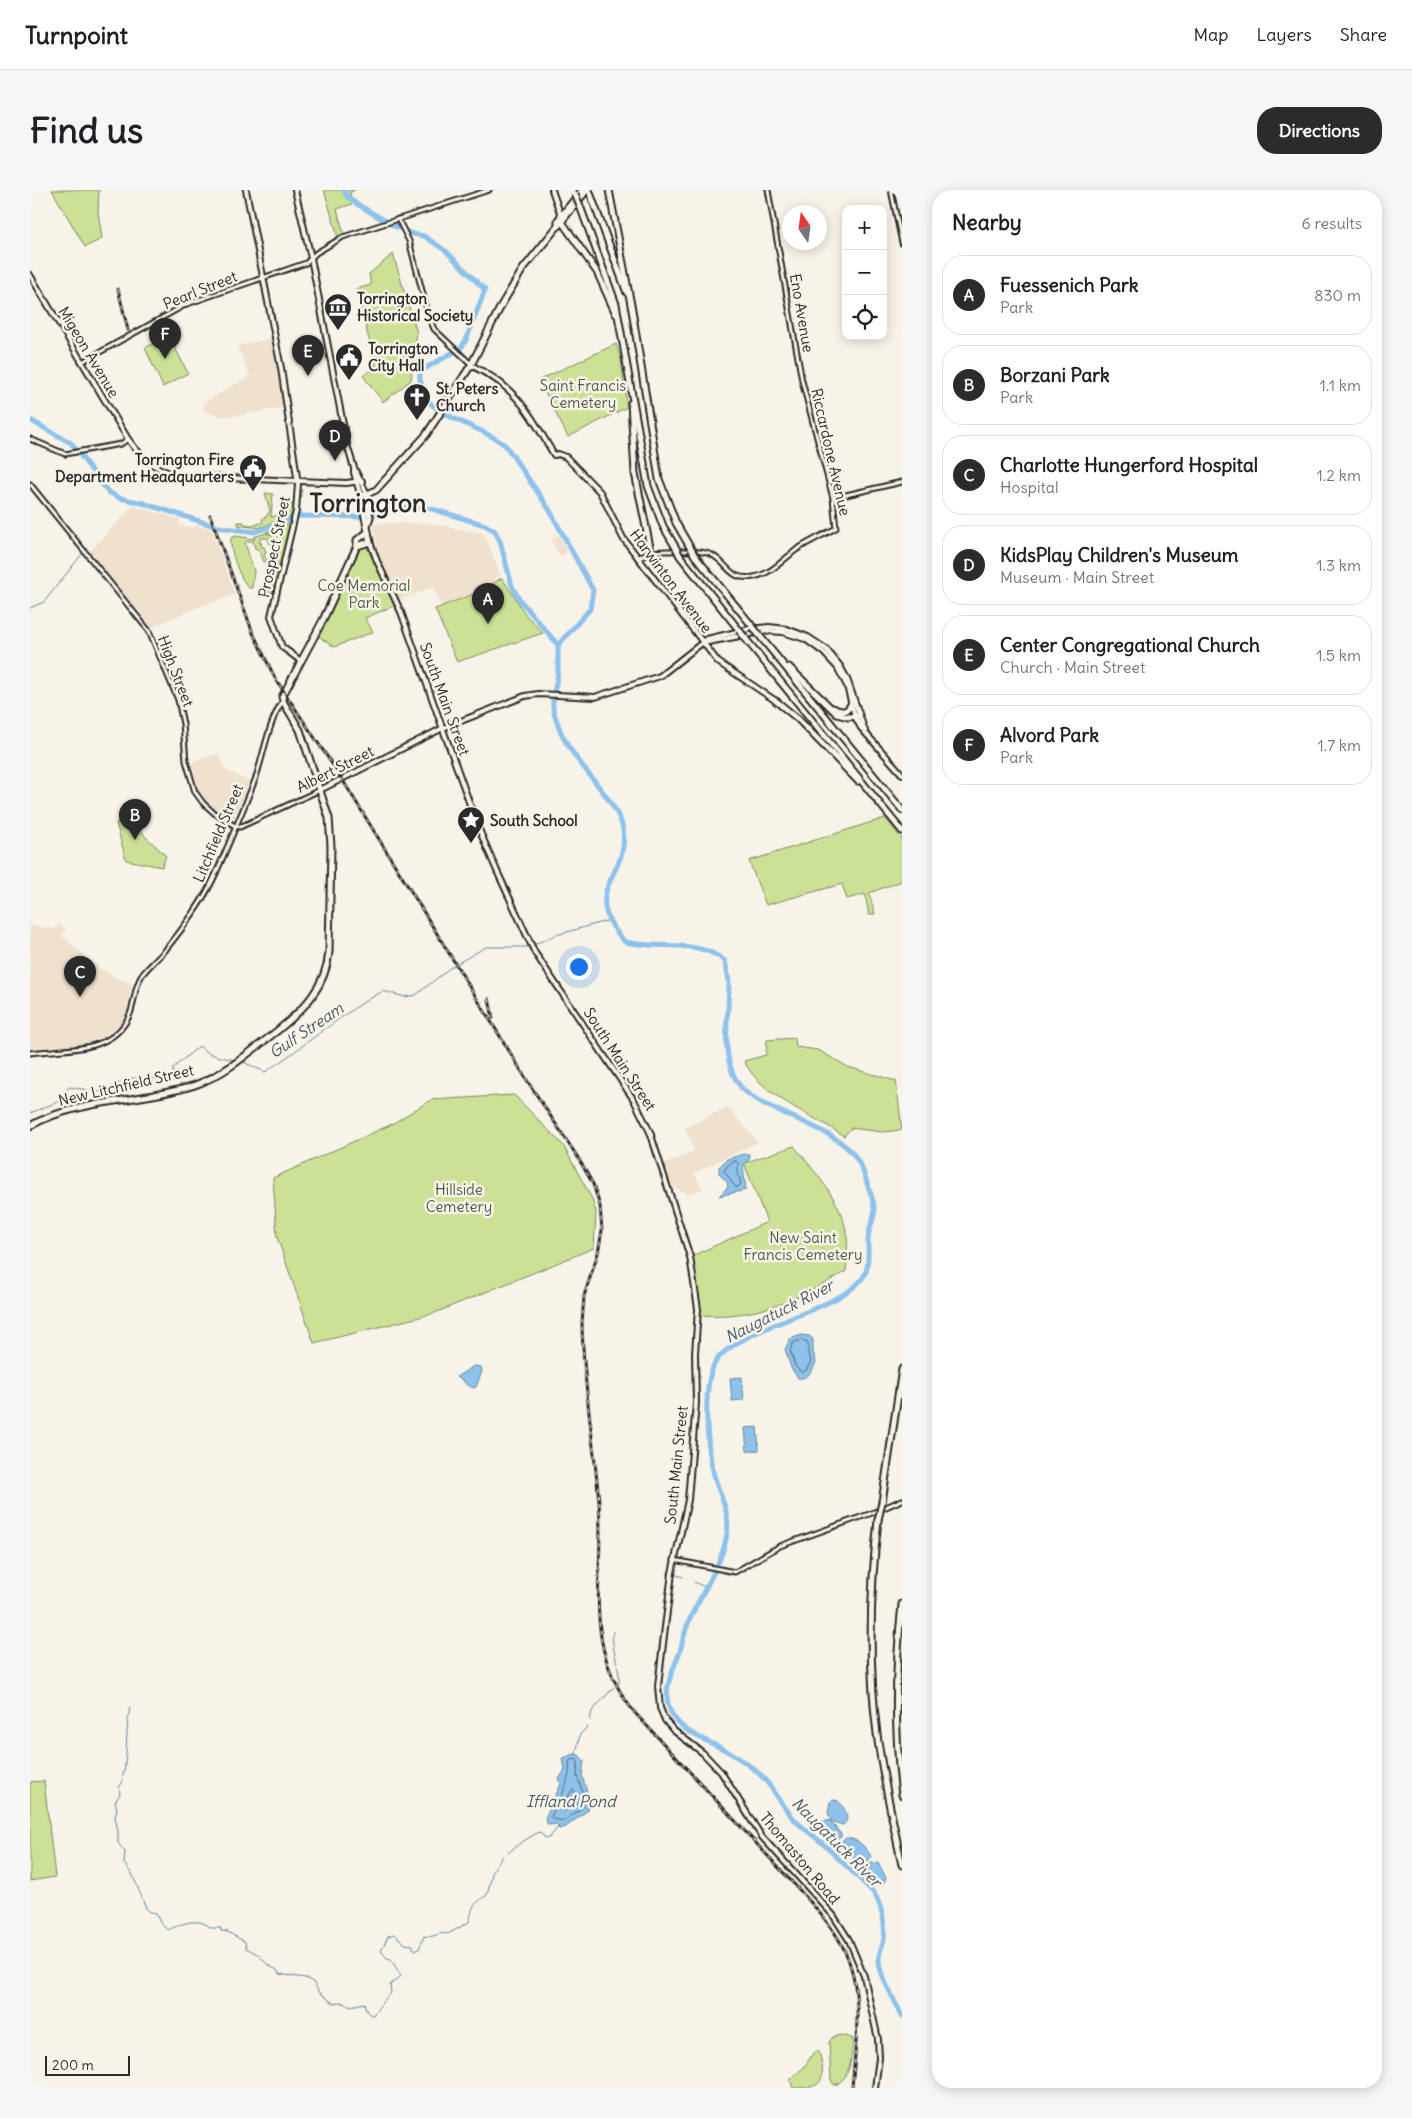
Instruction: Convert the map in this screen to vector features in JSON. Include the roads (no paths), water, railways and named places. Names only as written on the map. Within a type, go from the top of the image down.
[{"type":"highway","points":[[366,505],[361,497],[374,492],[426,435],[441,414],[471,365],[502,304],[523,269],[582,190]]},
{"type":"highway","points":[[609,190],[662,486],[676,523],[695,556],[759,636],[841,716],[856,716]]},
{"type":"highway","points":[[560,221],[589,191],[632,310]]},
{"type":"highway","points":[[574,192],[607,275],[616,304],[623,334],[648,486],[663,526],[680,556],[902,831]]},
{"type":"highway","points":[[560,221],[597,272],[607,291],[623,334]]},
{"type":"highway","points":[[631,387],[631,426],[635,473],[651,552]]},
{"type":"highway","points":[[366,505],[368,495]]},
{"type":"highway","name":"South Main Street","points":[[366,505],[370,542]]},
{"type":"highway","name":"Litchfield Street","points":[[283,701],[284,692],[323,620],[359,538],[368,529]]},
{"type":"highway","points":[[357,546],[370,542]]},
{"type":"highway","points":[[773,651],[902,810]]},
{"type":"highway","name":"New Litchfield Street","points":[[30,1126],[59,1113],[195,1085],[219,1074],[282,1026],[303,1007],[320,986],[328,962],[331,833],[329,818],[300,730],[283,701]]},
{"type":"highway","points":[[776,701],[798,719],[883,806]]},
{"type":"highway","points":[[829,706],[843,711],[847,710],[851,704]]},
{"type":"highway","points":[[902,1369],[878,1520],[872,1594],[872,1675],[878,1740],[902,1865]]},
{"type":"highway","points":[[902,1604],[898,1643],[896,1739],[902,1795]]},
{"type":"main road","name":"Prospect Street","points":[[246,190],[281,368],[297,480],[296,511],[271,616],[282,647],[301,661]]},
{"type":"main road","points":[[295,190],[311,258],[337,401],[361,497]]},
{"type":"main road","points":[[552,190],[560,221]]},
{"type":"main road","name":"Migeon Avenue","points":[[30,275],[128,440],[148,461],[171,474],[357,483]]},
{"type":"main road","name":"Harwinton Avenue","points":[[471,365],[492,377],[515,396],[533,420],[554,455],[558,454],[566,457],[600,492],[623,538],[718,662],[776,701]]},
{"type":"main road","points":[[354,468],[368,495]]},
{"type":"main road","points":[[357,483],[362,481]]},
{"type":"main road","name":"South Main Street","points":[[370,542],[375,558],[401,612],[478,827],[531,946],[634,1100],[650,1132],[690,1257],[698,1309],[695,1354],[696,1403],[688,1500],[674,1560],[664,1638]]},
{"type":"main road","points":[[638,558],[651,552]]},
{"type":"main road","points":[[703,643],[706,639],[749,629],[769,627],[787,629],[808,637],[826,649],[840,666],[847,679],[856,716]]},
{"type":"main road","points":[[703,643],[766,631],[783,632],[805,639],[823,652],[837,667],[847,686],[851,704],[861,728],[902,774]]},
{"type":"main road","name":"Albert Street","points":[[320,790],[443,728],[525,696],[538,694],[595,697],[660,676],[703,643]]},
{"type":"main road","name":"Thomaston Road","points":[[664,1638],[658,1696],[660,1708],[667,1723],[676,1734],[703,1753],[721,1772],[762,1837],[833,1915],[854,1950],[864,1976],[879,2041],[875,2088]]},
{"type":"street","name":"Pearl Street","points":[[82,362],[187,304],[304,264],[343,238],[489,190]]},
{"type":"street","name":"Eno Avenue","points":[[768,190],[802,381]]},
{"type":"street","points":[[891,190],[902,243]]},
{"type":"street","points":[[396,220],[410,241],[429,317],[434,329],[471,365]]},
{"type":"street","name":"Riccardone Avenue","points":[[651,552],[704,553],[712,555],[732,574],[741,577],[754,576],[769,571],[798,549],[836,528],[833,498],[802,381]]},
{"type":"street","points":[[30,439],[69,454],[121,444],[128,440]]},
{"type":"street","points":[[833,498],[902,482]]},
{"type":"street","name":"High Street","points":[[30,484],[149,632],[178,700],[183,724],[186,761],[195,792],[214,813],[235,826]]},
{"type":"street","name":"Litchfield Street","points":[[30,1053],[96,1046],[118,1032],[130,1014],[136,989],[142,975],[176,936],[204,898],[255,779],[277,711],[283,701]]},
{"type":"street","name":"Albert Street","points":[[235,826],[246,825],[320,790]]},
{"type":"street","points":[[674,1560],[731,1572],[737,1571],[780,1546],[872,1513],[902,1500]]},
{"type":"water","points":[[749,1154],[750,1158],[743,1166],[746,1190],[719,1196],[728,1187],[727,1182],[719,1174],[719,1167],[727,1159]]},
{"type":"water","points":[[801,1335],[809,1336],[813,1339],[813,1352],[816,1362],[810,1374],[798,1378],[791,1368],[785,1349],[790,1339]]},
{"type":"water","points":[[474,1366],[481,1367],[482,1371],[474,1388],[456,1377]]},
{"type":"water","points":[[742,1377],[744,1400],[732,1401],[730,1378]]},
{"type":"water","points":[[757,1427],[759,1450],[747,1451],[745,1428]]},
{"type":"water","name":"Iffland Pond","points":[[574,1754],[579,1755],[584,1761],[582,1776],[589,1798],[588,1810],[566,1827],[559,1829],[557,1824],[548,1825],[545,1818],[561,1784],[559,1779],[565,1770],[563,1758]]},
{"type":"water","points":[[833,1800],[838,1801],[847,1816],[846,1822],[843,1825],[830,1821],[841,1834],[841,1837],[835,1841],[826,1834],[820,1822],[831,1820],[828,1813],[830,1802]]},
{"type":"water","points":[[846,1838],[858,1842],[864,1847],[871,1857],[868,1861],[859,1862],[841,1847],[840,1843]]},
{"type":"water","points":[[878,1862],[886,1878],[883,1884],[879,1886],[865,1868],[871,1863]]},
{"type":"waterway","points":[[344,190],[347,197],[357,204],[394,226],[413,234],[424,236],[446,251],[485,290],[466,340],[461,348],[424,369],[420,374],[420,379],[425,397],[436,408],[497,439],[506,446],[549,509],[593,590],[590,609],[558,645]]},
{"type":"waterway","points":[[30,420],[71,443],[108,492],[120,498],[143,503],[218,527],[255,532],[299,516],[367,517],[390,509],[410,507],[432,509],[485,525],[495,531],[500,541],[512,586],[519,599],[558,645]]},
{"type":"waterway","points":[[30,608],[44,602],[82,554]]},
{"type":"waterway","name":"Naugatuck River","points":[[558,645],[558,672],[553,705],[557,721],[573,753],[613,806],[620,818],[623,830],[623,846],[620,860],[605,896],[605,909],[611,924],[625,942],[702,949],[725,961],[729,978],[726,1033],[728,1058],[738,1084],[744,1091],[755,1098],[827,1134],[849,1149],[862,1168],[873,1200],[874,1217],[868,1237],[867,1269],[855,1286],[819,1307],[774,1325],[733,1345],[719,1357],[713,1367],[707,1397],[707,1432],[711,1463],[726,1511],[727,1534],[717,1566],[688,1624],[671,1674],[667,1698],[672,1714],[677,1722],[691,1733],[724,1749],[758,1772],[797,1822],[821,1842],[874,1893],[884,1921],[883,1941],[879,1958],[880,1967],[902,2016]]},
{"type":"waterway","name":"Gulf Stream","points":[[241,1061],[265,1072],[352,1010],[383,991],[405,997],[416,995],[451,967],[486,947],[528,947],[556,935],[610,920]]},
{"type":"waterway","name":"Gulf Stream","points":[[30,1113],[60,1101],[69,1087],[100,1092],[130,1078],[162,1079],[170,1083],[173,1080],[173,1068],[199,1046],[216,1056],[237,1060]]},
{"type":"waterway","points":[[674,1574],[683,1577]]},
{"type":"waterway","points":[[694,1582],[707,1588]]},
{"type":"waterway","points":[[613,1631],[612,1637],[619,1684]]},
{"type":"waterway","points":[[590,1720],[592,1711],[614,1687]]},
{"type":"waterway","points":[[123,1776],[130,1707]]},
{"type":"waterway","points":[[576,1754],[580,1734],[588,1727]]},
{"type":"waterway","points":[[122,1779],[123,1781],[119,1788],[120,1794],[115,1802],[117,1808],[115,1817],[118,1843],[125,1852],[124,1863],[133,1876],[147,1910],[156,1914],[161,1924],[168,1930],[190,1922],[201,1922],[211,1928],[221,1928],[221,1931],[228,1932],[245,1942],[246,1948],[259,1955],[268,1965],[277,1970],[279,1974],[305,1978],[313,1982],[319,1992],[333,2003],[341,2002],[351,2006],[364,2003],[371,2015],[391,1993],[390,1985],[401,1976],[391,1959],[387,1958],[381,1951],[388,1936],[394,1934],[405,1944],[413,1945],[413,1948],[416,1950],[419,1949],[424,1936],[448,1934],[469,1922],[474,1906],[487,1895],[493,1870],[503,1856]]},
{"type":"waterway","points":[[508,1853],[538,1832],[545,1838],[549,1838],[559,1826]]},
{"type":"railway","points":[[118,289],[128,330]]},
{"type":"railway","points":[[210,515],[253,633],[275,678],[342,779],[593,1184],[600,1206],[602,1230],[598,1253],[584,1296],[582,1324],[584,1368],[599,1502],[599,1611],[601,1637],[607,1662],[618,1688],[635,1713],[806,1897],[828,1923],[839,1940],[853,1975],[856,1993],[857,2031],[852,2088]]},
{"type":"railway","points":[[489,999],[493,1018]]},
{"type":"place","name":"Torrington Historical Society","points":[[338,331]]},
{"type":"place","name":"Alvord Park","points":[[165,359]]},
{"type":"place","name":"Center Congregational Church","points":[[308,376]]},
{"type":"place","name":"Torrington City Hall","points":[[349,381]]},
{"type":"place","name":"St. Peters Church","points":[[417,421]]},
{"type":"place","name":"KidsPlay Children's Museum","points":[[335,461]]},
{"type":"place","name":"Torrington Fire Department Headquarters","points":[[253,492]]},
{"type":"place","name":"Fuessenich Park","points":[[488,624]]},
{"type":"place","name":"Borzani Park","points":[[135,840]]},
{"type":"place","name":"South School","points":[[471,844]]},
{"type":"place","name":"Charlotte Hungerford Hospital","points":[[80,997]]},
{"type":"district","name":"Torrington","points":[[368,503]]},
{"type":"park label","name":"Saint Francis Cemetery","points":[[583,394]]},
{"type":"park label","name":"Coe Memorial Park","points":[[364,594]]},
{"type":"park label","name":"Hillside Cemetery","points":[[459,1198]]},
{"type":"park label","name":"New Saint Francis Cemetery","points":[[803,1246]]}]
